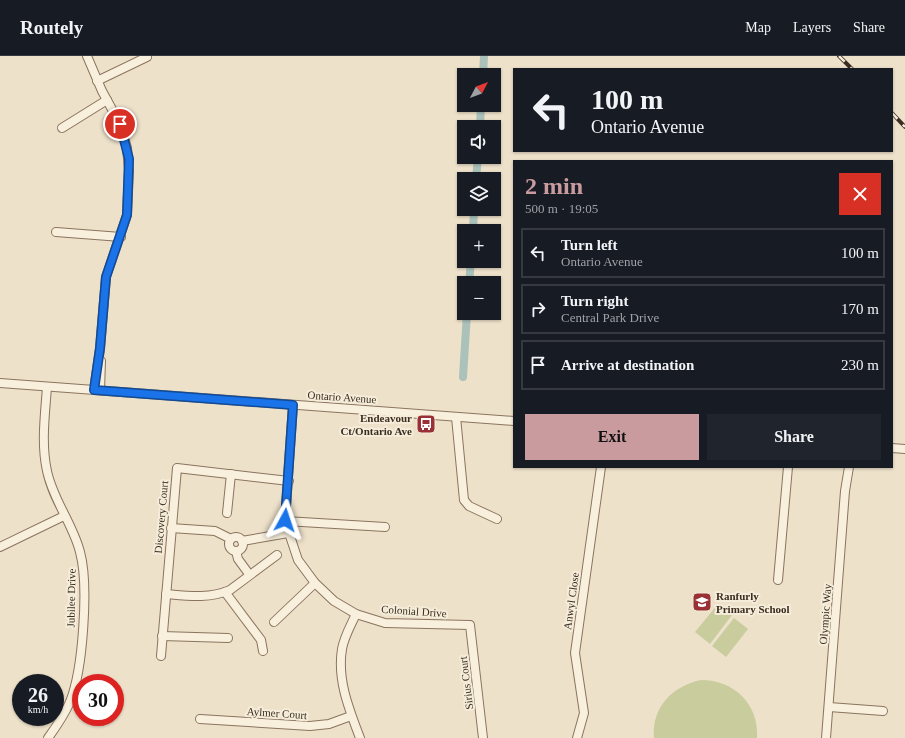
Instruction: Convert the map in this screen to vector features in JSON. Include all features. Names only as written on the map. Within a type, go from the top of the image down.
[{"type":"street","points":[[88,56],[97,81],[120,124],[129,159],[127,215],[121,237],[106,277],[97,390]]},
{"type":"street","points":[[97,81],[147,57]]},
{"type":"street","points":[[62,128],[106,100]]},
{"type":"street","points":[[56,232],[121,237]]},
{"type":"street","name":"Ontario Avenue","points":[[0,383],[513,421]]},
{"type":"street","name":"Jubilee Drive","points":[[47,387],[44,453],[49,481],[75,538],[83,564],[84,593],[80,656],[76,682],[70,701],[58,725],[48,738]]},
{"type":"street","name":"Colonial Drive","points":[[293,405],[289,481],[285,520],[298,560],[315,583],[334,601],[356,614],[385,623],[470,626]]},
{"type":"street","points":[[456,417],[464,500],[469,506],[497,519]]},
{"type":"street","points":[[893,448],[905,449]]},
{"type":"street","name":"Discovery Court","points":[[161,656],[177,468],[289,481]]},
{"type":"street","name":"Anwyl Close","points":[[577,738],[584,713],[575,653],[601,468]]},
{"type":"street","points":[[778,580],[788,468]]},
{"type":"street","name":"Olympic Way","points":[[844,468],[845,491]]},
{"type":"street","name":"Olympic Way","points":[[826,738],[845,491],[849,468]]},
{"type":"street","points":[[227,513],[230,474]]},
{"type":"street","points":[[0,547],[64,516]]},
{"type":"street","points":[[285,520],[385,527]]},
{"type":"street","points":[[172,528],[215,531],[231,539],[237,537],[242,541],[288,533]]},
{"type":"street","points":[[231,539],[229,545],[236,551],[238,559],[249,574]]},
{"type":"street","points":[[236,551],[242,548],[242,541]]},
{"type":"street","points":[[166,594],[208,597],[225,592],[277,555]]},
{"type":"street","points":[[274,622],[315,583]]},
{"type":"street","points":[[225,592],[261,640],[263,652]]},
{"type":"street","points":[[356,614],[342,647],[340,670],[345,699],[360,738]]},
{"type":"street","name":"Sirius Court","points":[[470,626],[483,738]]},
{"type":"street","points":[[162,636],[228,638]]},
{"type":"street","points":[[829,707],[883,710]]},
{"type":"street","name":"Aylmer Court","points":[[200,718],[310,726],[328,724],[351,716]]},
{"type":"green space","points":[[718,604],[732,615],[710,644],[695,632]]},
{"type":"green space","points":[[734,618],[748,629],[726,657],[712,646]]},
{"type":"green space","points":[[701,680],[724,684],[734,689],[742,696],[754,715],[757,726],[757,738],[654,738],[656,717],[666,700],[681,687]]},
{"type":"waterway","points":[[483,68],[484,56]]},
{"type":"waterway","points":[[480,120],[481,112]]},
{"type":"waterway","points":[[477,164],[477,172]]},
{"type":"waterway","points":[[473,224],[474,216]]},
{"type":"waterway","points":[[470,268],[470,276]]},
{"type":"waterway","points":[[463,377],[467,320]]},
{"type":"railway","points":[[839,56],[851,68]]},
{"type":"railway","points":[[893,114],[905,127]]},
{"type":"place","name":"Endeavour Ct/Ontario Ave","points":[[426,424]]},
{"type":"place","name":"Ranfurly Primary School","points":[[702,602]]},
{"type":"route","points":[[120,124],[127,148],[130,170],[127,215],[121,237],[106,277],[100,348],[94,390],[293,405],[289,481],[285,520]]}]
